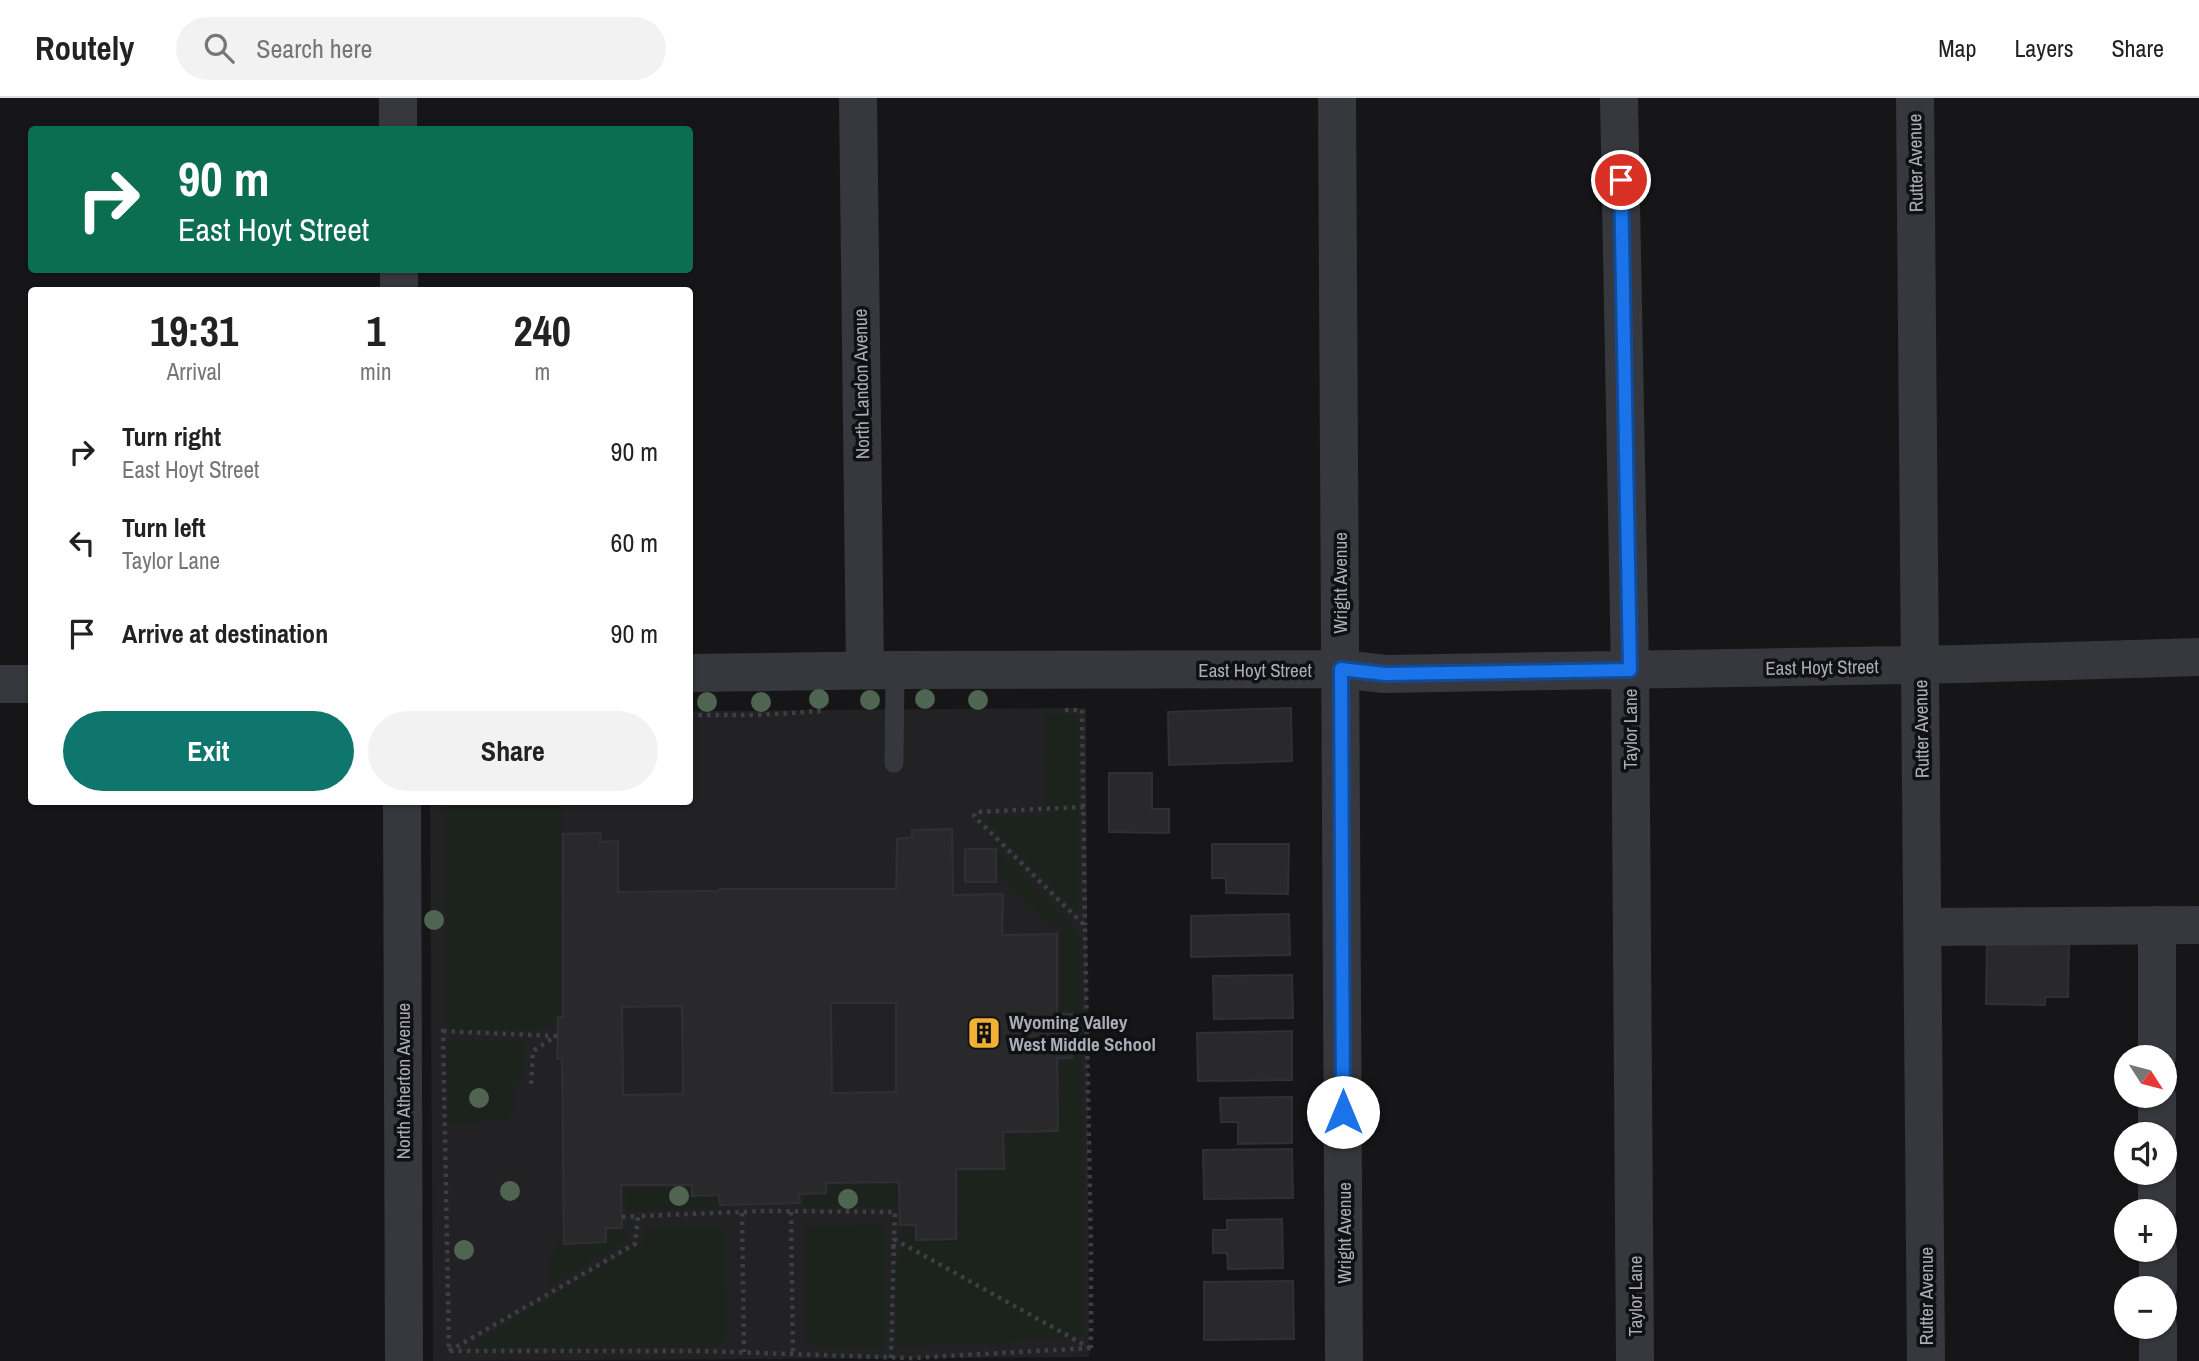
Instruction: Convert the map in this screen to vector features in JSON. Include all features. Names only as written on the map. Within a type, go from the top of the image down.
[{"type":"street","points":[[398,98],[398,126]]},
{"type":"street","name":"North Landon Avenue","points":[[858,98],[880,670]]},
{"type":"street","name":"Wright Avenue","points":[[1337,98],[1344,1361]]},
{"type":"street","name":"Taylor Lane","points":[[1619,98],[1630,670],[1635,1361]]},
{"type":"street","name":"Rutter Avenue","points":[[1915,98],[1926,1361]]},
{"type":"street","name":"East Hoyt Street","points":[[693,673],[1341,669],[1385,674],[1920,665],[2199,657]]},
{"type":"street","points":[[0,684],[28,684]]},
{"type":"street","name":"North Atherton Avenue","points":[[402,805],[404,1361]]},
{"type":"street","points":[[2157,925],[2157,1045]]},
{"type":"street","points":[[1923,927],[2199,925]]},
{"type":"street","points":[[2158,1339],[2158,1361]]},
{"type":"lane","points":[[880,670],[894,763]]},
{"type":"path","points":[[1082,710],[1091,1348]]},
{"type":"path","points":[[1084,807],[975,812],[974,816],[1085,926]]},
{"type":"path","points":[[449,1352],[443,1029],[556,1036],[533,1051],[531,1086]]},
{"type":"path","points":[[791,1212],[793,1353]]},
{"type":"path","points":[[622,1217],[895,1212],[893,1249]]},
{"type":"path","points":[[742,1213],[744,1352]]},
{"type":"path","points":[[449,1352],[635,1244],[638,1216]]},
{"type":"path","points":[[891,1358],[895,1226]]},
{"type":"path","points":[[894,1239],[1091,1348]]},
{"type":"path","points":[[449,1352],[744,1352],[911,1358],[1091,1348]]},
{"type":"shaded area","points":[[1086,708],[1089,1357],[433,1361],[430,805],[693,805],[693,711]]},
{"type":"shaded area","points":[[1046,714],[1079,714],[1078,913],[983,818],[1045,814]]},
{"type":"shaded area","points":[[446,805],[561,805],[560,1016],[556,1017],[556,1025],[543,1029],[446,1030]]},
{"type":"shaded area","points":[[996,849],[1079,934],[1083,1038],[1076,1039],[1075,1011],[1060,1010],[1060,930],[1044,920],[996,870]]},
{"type":"shaded area","points":[[525,1041],[525,1080],[514,1084],[513,1114],[508,1120],[446,1125],[447,1042]]},
{"type":"shaded area","points":[[1082,1055],[1085,1337],[897,1348],[895,1266],[904,1250],[901,1227],[914,1226],[915,1241],[959,1241],[960,1172],[1006,1170],[1006,1134],[1059,1133],[1061,1062],[1074,1061],[1074,1056]]},
{"type":"shaded area","points":[[898,1183],[898,1207],[805,1208],[805,1194],[827,1195],[827,1184]]},
{"type":"shaded area","points":[[692,1186],[692,1196],[717,1195],[718,1207],[723,1208],[626,1212],[625,1189]]},
{"type":"shaded area","points":[[629,1225],[629,1238],[550,1285],[548,1273],[556,1239],[564,1245],[607,1243],[607,1229],[624,1230],[625,1226]]},
{"type":"shaded area","points":[[885,1226],[885,1348],[816,1347],[806,1338],[805,1227]]},
{"type":"shaded area","points":[[645,1227],[724,1227],[726,1338],[717,1347],[471,1348],[472,1344],[646,1241]]},
{"type":"building","points":[[1291,708],[1292,761],[1169,765],[1168,712]]},
{"type":"building","points":[[1109,773],[1152,773],[1152,809],[1169,809],[1169,833],[1109,832]]},
{"type":"building","name":"Wyoming Valley West Middle School","points":[[952,829],[953,895],[1003,894],[1002,935],[1057,934],[1057,1014],[1072,1014],[1072,1058],[1057,1058],[1058,1131],[1003,1132],[1004,1169],[956,1169],[956,1239],[916,1240],[916,1225],[900,1225],[899,1182],[826,1183],[826,1193],[799,1194],[800,1203],[720,1205],[719,1195],[692,1196],[692,1185],[621,1185],[622,1228],[606,1228],[606,1242],[564,1244],[562,1059],[557,1059],[558,1017],[563,1017],[563,834],[601,833],[600,842],[618,841],[618,892],[896,889],[897,839],[912,837],[912,830]],"holes":[[[831,1003],[896,1003],[896,1092],[832,1093]],[[682,1006],[683,1094],[623,1095],[622,1007]]]},
{"type":"building","points":[[1212,844],[1289,844],[1288,894],[1226,893],[1226,878],[1212,878]]},
{"type":"building","points":[[965,849],[996,849],[996,882],[965,882]]},
{"type":"building","points":[[1289,914],[1290,955],[1191,957],[1191,916]]},
{"type":"building","points":[[1987,943],[2069,944],[2068,997],[2045,997],[2045,1005],[1986,1004]]},
{"type":"building","points":[[1292,975],[1293,1018],[1214,1019],[1213,976]]},
{"type":"building","points":[[1292,1031],[1292,1080],[1198,1081],[1197,1033]]},
{"type":"building","points":[[1292,1097],[1292,1143],[1238,1144],[1238,1122],[1221,1122],[1220,1098]]},
{"type":"building","points":[[1292,1149],[1293,1198],[1204,1199],[1203,1150]]},
{"type":"building","points":[[1282,1219],[1283,1268],[1228,1269],[1227,1253],[1213,1253],[1213,1230],[1227,1230],[1227,1220]]},
{"type":"building","points":[[1293,1281],[1294,1339],[1204,1340],[1204,1282]]},
{"type":"place","name":"Wyoming Valley West Middle School","points":[[984,1033]]},
{"type":"route","points":[[1343,1112],[1341,669],[1385,674],[1630,670],[1621,180]]}]
